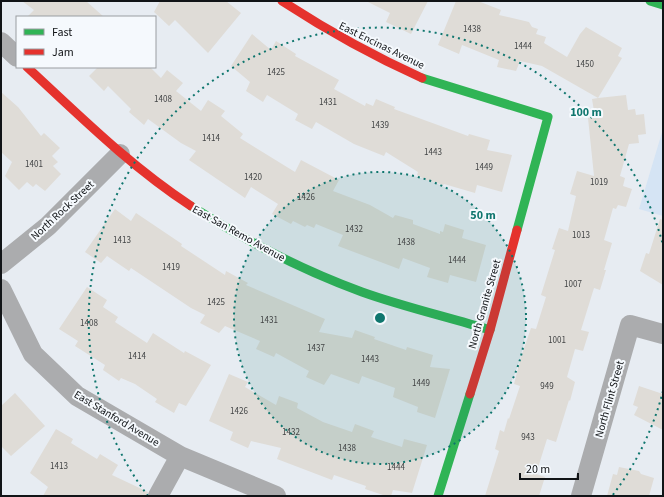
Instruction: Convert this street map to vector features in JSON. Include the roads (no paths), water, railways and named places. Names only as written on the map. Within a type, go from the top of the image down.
[{"type":"street","name":"East Encinas Avenue","points":[[282,1],[323,28],[370,54],[427,80],[548,117]]},
{"type":"street","points":[[650,1],[663,5]]},
{"type":"street","points":[[1,42],[16,56]]},
{"type":"street","name":"East San Remo Avenue","points":[[29,68],[120,154],[159,185],[188,205],[240,235],[320,275],[363,292],[490,330]]},
{"type":"street","name":"North Granite Street","points":[[438,496],[490,330],[548,117]]},
{"type":"street","name":"North Rock Street","points":[[1,264],[48,226],[120,154]]},
{"type":"street","name":"East Stanford Avenue","points":[[1,289],[33,354],[77,396],[180,456],[276,496]]},
{"type":"street","name":"North Flint Street","points":[[581,496],[630,325],[663,334]]},
{"type":"street","points":[[158,496],[180,456]]}]
